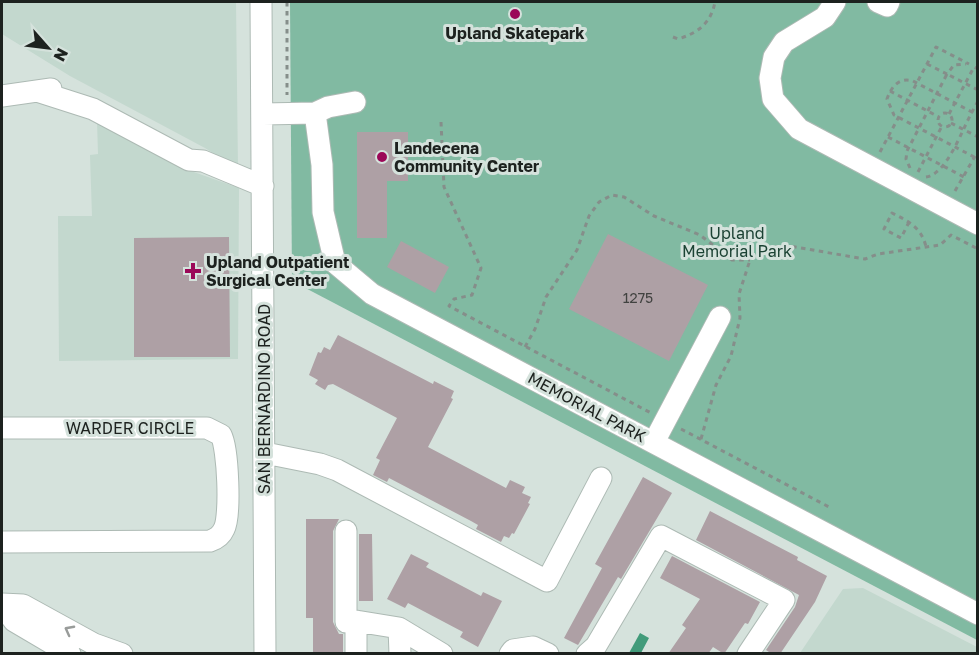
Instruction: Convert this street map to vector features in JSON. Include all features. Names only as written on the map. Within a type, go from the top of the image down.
[{"type":"street","name":"SAN BERNARDINO ROAD","points":[[261,2],[265,654]]},
{"type":"street","points":[[835,2],[825,17],[784,42],[774,57],[770,78],[773,99],[799,129],[978,224]]},
{"type":"street","points":[[878,2],[887,6],[889,2]]},
{"type":"street","points":[[2,96],[57,88],[84,92],[194,149],[203,161],[263,186]]},
{"type":"street","points":[[263,114],[315,113],[327,107],[356,102]]},
{"type":"street","name":"MEMORIAL PARK","points":[[315,113],[322,158],[323,212],[335,263],[372,294],[978,614]]},
{"type":"street","points":[[654,442],[720,317]]},
{"type":"street","name":"WARDER CIRCLE","points":[[2,428],[207,428],[221,435],[226,448],[226,520],[220,535],[210,542],[2,542]]},
{"type":"street","points":[[265,453],[320,464],[337,470],[547,581],[601,478]]},
{"type":"street","points":[[346,531],[346,622],[356,621],[399,628],[442,654]]},
{"type":"street","points":[[587,654],[596,646],[661,536],[784,600],[748,654]]},
{"type":"street","points":[[2,605],[14,621],[70,654]]},
{"type":"street","points":[[2,605],[23,605],[94,644],[122,654]]},
{"type":"street","points":[[356,621],[356,654]]},
{"type":"street","points":[[399,628],[400,654]]},
{"type":"street","points":[[510,654],[513,650],[533,647],[548,654]]},
{"type":"path","points":[[287,2],[287,96]]},
{"type":"path","points":[[673,37],[678,39],[689,36],[707,23],[715,2]]},
{"type":"path","points":[[879,153],[936,47],[976,68],[965,83],[949,114],[951,123]]},
{"type":"path","points":[[927,64],[978,90]]},
{"type":"path","points":[[934,182],[917,173],[907,162],[908,148],[954,65],[969,64]]},
{"type":"path","points":[[976,158],[898,118],[888,106],[890,90],[904,80],[917,83],[978,114]]},
{"type":"path","points":[[890,90],[939,117],[949,114]]},
{"type":"path","points":[[924,177],[936,175],[944,166],[978,101]]},
{"type":"path","points":[[939,117],[938,121],[942,126]]},
{"type":"path","points":[[441,122],[444,187],[481,268],[472,295],[454,299],[449,306],[657,416]]},
{"type":"path","points":[[917,173],[942,126],[951,123],[978,137]]},
{"type":"path","points":[[888,137],[964,177]]},
{"type":"path","points":[[953,192],[976,158],[978,151]]},
{"type":"path","points":[[525,346],[535,329],[546,297],[578,250],[589,216],[599,202],[612,195],[624,197],[654,216],[700,235],[732,260],[750,260]]},
{"type":"path","points":[[909,222],[901,238],[884,228],[892,213],[909,222],[920,231],[926,247]]},
{"type":"path","points":[[701,439],[716,385],[731,356],[740,318],[739,294],[750,260],[765,248],[789,246],[865,259],[878,254],[940,245],[951,235],[978,249]]},
{"type":"path","points":[[674,425],[829,507]]},
{"type":"shaded area","points":[[2,2],[236,2],[238,169],[205,148],[70,76],[2,34]]},
{"type":"shaded area","points":[[97,121],[191,171],[239,188],[238,359],[59,361],[58,216],[92,216],[90,155],[98,154]]},
{"type":"shaded area","points":[[863,588],[977,647],[977,653],[800,653],[843,589]]},
{"type":"shaded area","points":[[640,633],[649,638],[641,653],[629,653]]},
{"type":"green space","name":"Upland Memorial Park","points":[[290,2],[977,2],[977,640],[292,281]]},
{"type":"building","points":[[357,132],[408,132],[408,181],[387,181],[387,238],[357,238]]},
{"type":"building","points":[[608,234],[708,285],[669,361],[569,309]]},
{"type":"building","points":[[229,237],[230,357],[134,357],[134,238]]},
{"type":"building","points":[[401,241],[449,267],[435,293],[387,267]]},
{"type":"building","points":[[338,335],[433,384],[434,381],[454,391],[451,398],[453,399],[428,447],[506,488],[510,480],[525,487],[522,493],[531,497],[528,503],[530,504],[514,534],[512,533],[509,538],[504,536],[501,542],[476,529],[478,525],[471,521],[389,478],[387,482],[373,475],[380,460],[376,458],[397,418],[333,384],[328,385],[325,390],[315,384],[318,380],[309,375],[318,352],[321,353],[324,347],[330,350]]},
{"type":"building","points":[[643,477],[672,493],[621,579],[618,577],[578,645],[564,638],[602,568],[595,564]]},
{"type":"building","points":[[710,511],[798,557],[797,560],[827,576],[815,602],[780,654],[772,654],[766,650],[795,607],[799,595],[696,540]]},
{"type":"building","points":[[306,519],[339,519],[333,531],[333,622],[339,634],[343,634],[343,654],[313,654],[313,618],[306,618]]},
{"type":"building","points":[[359,534],[372,534],[373,601],[359,601]]},
{"type":"building","points":[[411,554],[429,563],[426,567],[481,596],[483,592],[502,601],[478,647],[460,637],[463,632],[408,603],[405,608],[387,599]]},
{"type":"building","points":[[672,556],[760,602],[748,624],[745,623],[724,654],[713,647],[708,654],[668,654],[686,628],[682,625],[700,599],[660,578]]},
{"type":"place","name":"Upland Skatepark","points":[[515,14]]},
{"type":"place","name":"Landecena Community Center","points":[[382,157]]},
{"type":"place","name":"Upland Outpatient Surgical Center","points":[[193,271]]}]
